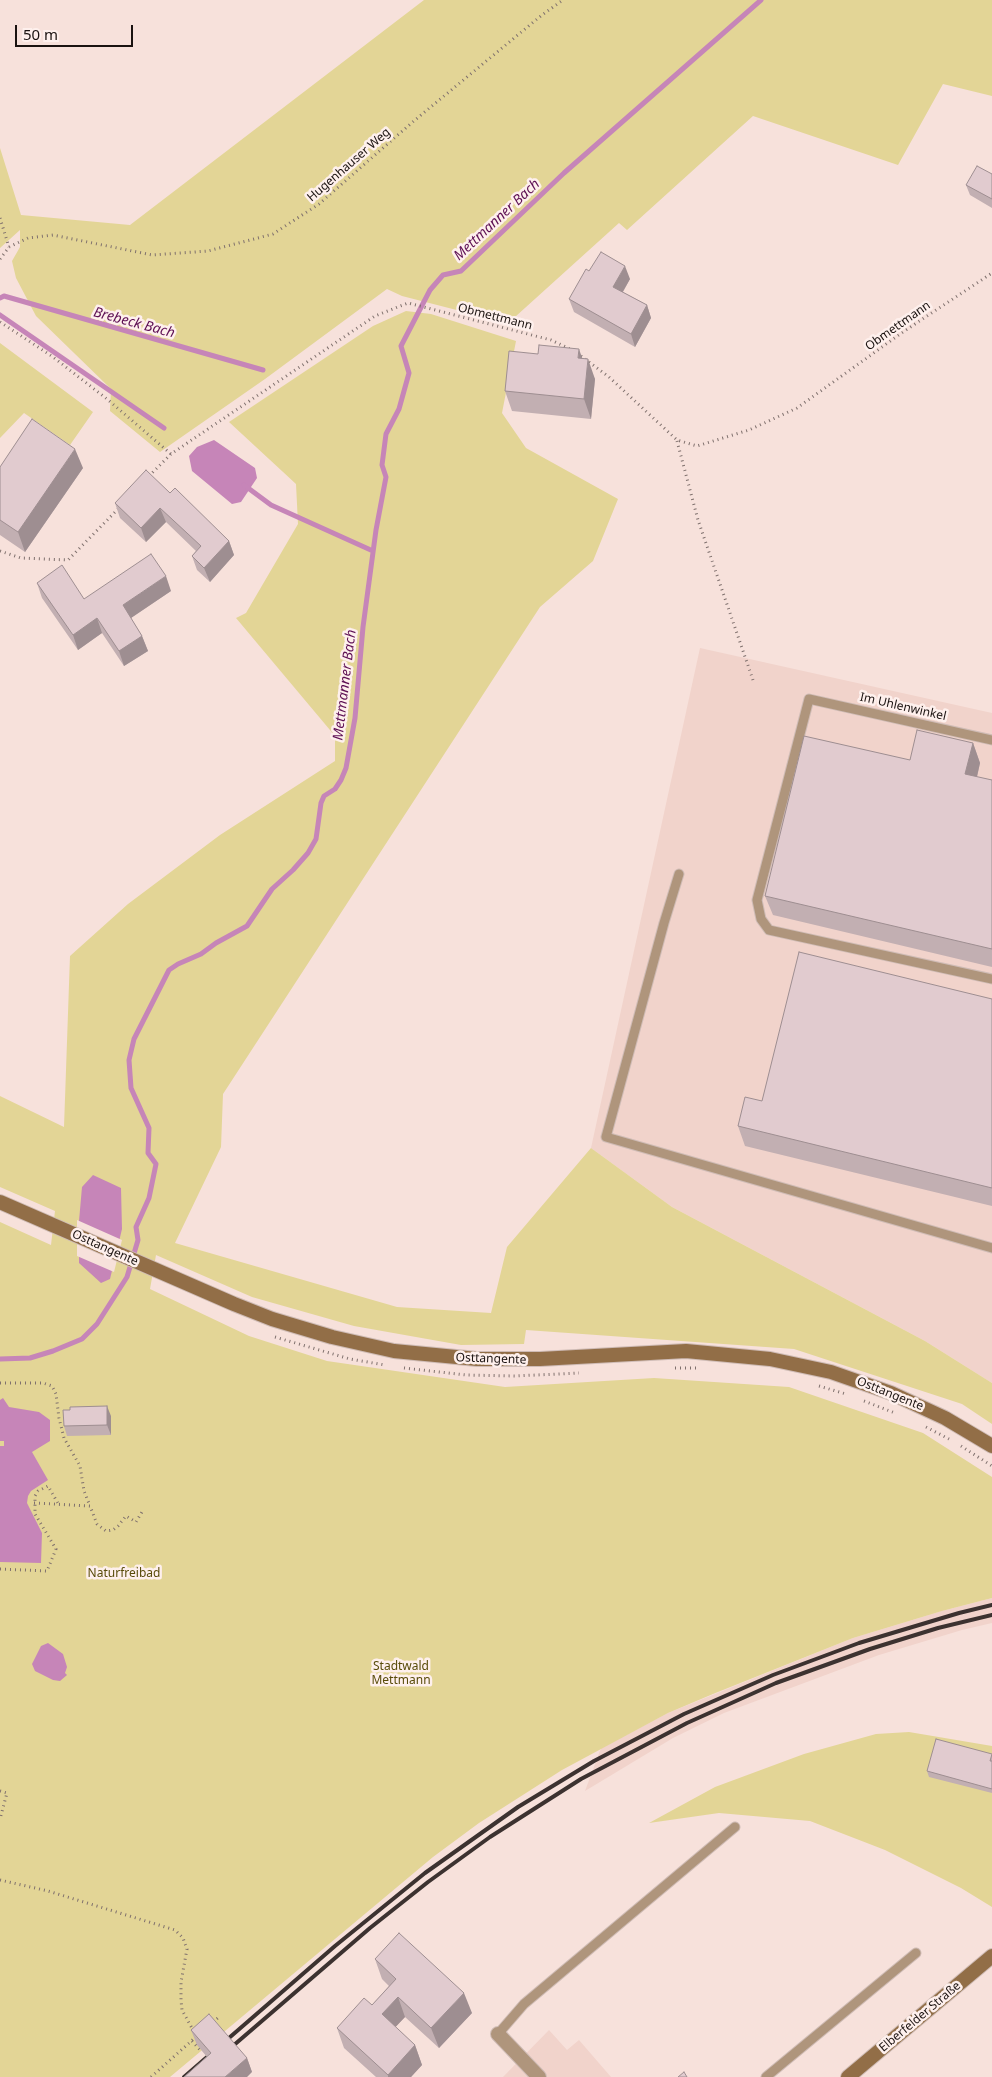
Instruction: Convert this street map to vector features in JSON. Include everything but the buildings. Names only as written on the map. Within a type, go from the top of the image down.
[{"type":"main road","name":"Osttangente","points":[[0,1202],[195,1288],[272,1319],[305,1330],[374,1347],[415,1354],[470,1359],[512,1360],[645,1352],[708,1352],[749,1356],[831,1372],[891,1393],[945,1418],[992,1446]]},
{"type":"main road","name":"Elberfelder Straße","points":[[848,2077],[992,1956]]},
{"type":"street","points":[[498,2034],[539,2077]]},
{"type":"lane","name":"Im Uhlenwinkel","points":[[992,740],[810,699],[757,900],[761,919],[768,930],[992,979]]},
{"type":"lane","points":[[680,874],[664,923],[606,1137],[992,1248]]},
{"type":"lane","points":[[498,2034],[524,2004],[735,1828]]},
{"type":"lane","points":[[766,2077],[916,1953]]},
{"type":"path","name":"Hugenhauser Weg","points":[[9,247],[28,238],[53,235],[152,255],[208,251],[272,234],[319,204],[422,114],[542,15],[563,0]]},
{"type":"path","points":[[0,218],[9,247],[0,259]]},
{"type":"path","name":"Obmettmann","points":[[147,478],[171,454],[376,316],[408,303],[551,340],[581,355],[609,377],[677,440],[697,446],[749,430],[798,408],[903,332],[992,273]]},
{"type":"path","points":[[0,322],[53,357],[107,399],[171,454]]},
{"type":"path","points":[[677,440],[698,520],[753,680]]},
{"type":"path","points":[[0,550],[21,558],[68,560],[121,505]]},
{"type":"path","points":[[270,1335],[350,1359],[390,1366]]},
{"type":"path","points":[[399,1368],[466,1375],[516,1376],[581,1373]]},
{"type":"path","points":[[672,1368],[702,1368]]},
{"type":"path","points":[[0,1384],[43,1383],[52,1386],[56,1394],[64,1438],[80,1466],[84,1491],[97,1524],[106,1531],[113,1530],[126,1516],[136,1522],[142,1512]]},
{"type":"path","points":[[817,1385],[848,1395]]},
{"type":"path","points":[[856,1398],[900,1414]]},
{"type":"path","points":[[920,1424],[992,1466]]},
{"type":"path","points":[[0,1569],[47,1571],[56,1549],[35,1514],[35,1496],[38,1491],[48,1486],[59,1505]]},
{"type":"path","points":[[34,1503],[90,1506]]},
{"type":"path","points":[[0,1791],[8,1793],[0,1819]]},
{"type":"path","points":[[0,1880],[48,1891],[175,1930],[183,1938],[187,1949],[181,1982],[182,2005],[185,2018],[193,2030]]},
{"type":"path","points":[[212,2023],[219,2016]]},
{"type":"path","points":[[151,2077],[199,2035]]},
{"type":"path","points":[[192,2041],[202,2052]]},
{"type":"shaded area","points":[[214,440],[255,468],[257,478],[241,502],[232,504],[192,471],[189,456],[197,447]]},
{"type":"shaded area","points":[[700,648],[992,713],[992,1383],[925,1341],[672,1207],[591,1148]]},
{"type":"shaded area","points":[[93,1175],[121,1188],[122,1229],[110,1279],[101,1283],[79,1263],[79,1221],[82,1187]]},
{"type":"shaded area","points":[[3,1398],[9,1407],[39,1412],[50,1420],[50,1441],[32,1452],[48,1480],[31,1491],[27,1503],[42,1533],[41,1563],[0,1562],[0,1446],[4,1446],[4,1441],[0,1441],[0,1400]]},
{"type":"shaded area","points":[[992,1598],[992,1623],[879,1655],[724,1713],[673,1738],[585,1791],[601,1748],[668,1713],[853,1638]]},
{"type":"shaded area","points":[[48,1643],[63,1654],[67,1667],[65,1673],[67,1675],[60,1681],[53,1680],[35,1671],[32,1664],[41,1646]]},
{"type":"shaded area","points":[[549,2030],[567,2050],[579,2040],[611,2077],[503,2077]]},
{"type":"green space","points":[[424,0],[992,0],[992,96],[943,84],[898,165],[753,116],[627,230],[619,223],[515,317],[519,326],[402,296],[387,289],[265,379],[160,452],[110,411],[111,389],[36,316],[16,278],[12,261],[20,247],[20,230],[0,248],[0,148],[21,215],[130,225]]},
{"type":"green space","points":[[406,311],[431,314],[516,341],[502,413],[526,448],[618,499],[593,561],[540,607],[223,1094],[221,1147],[175,1243],[397,1307],[491,1313],[507,1247],[591,1148],[672,1207],[925,1341],[992,1383],[992,1424],[962,1404],[794,1349],[526,1330],[524,1344],[461,1345],[354,1326],[252,1297],[156,1255],[150,1289],[249,1336],[327,1361],[505,1387],[654,1378],[789,1387],[923,1433],[992,1477],[992,1598],[853,1638],[713,1694],[668,1713],[562,1770],[479,1823],[433,1857],[170,2077],[0,2077],[0,1222],[51,1245],[55,1211],[0,1187],[0,1096],[64,1127],[70,956],[128,904],[220,835],[335,761],[335,736],[236,618],[246,613],[298,524],[296,484],[229,422],[373,326]]},
{"type":"green space","points":[[0,343],[93,412],[70,445],[24,413],[0,438]]},
{"type":"green space","points":[[909,1732],[992,1746],[992,1907],[961,1888],[885,1850],[810,1821],[719,1813],[649,1823],[715,1787],[804,1754],[876,1734]]},
{"type":"pier","points":[[77,1220],[122,1240],[114,1272],[77,1256]]},
{"type":"waterway","name":"Mettmanner Bach","points":[[0,1359],[30,1358],[82,1339],[97,1324],[127,1277],[138,1240],[136,1227],[149,1198],[156,1164],[148,1153],[149,1128],[131,1088],[129,1060],[134,1039],[169,970],[201,954],[216,943],[247,926],[272,889],[308,853],[316,839],[321,803],[324,796],[335,789],[346,768],[355,718],[363,627],[376,530],[386,477],[382,465],[386,434],[399,409],[409,373],[401,346],[430,290],[443,275],[461,271],[564,173],[761,0]]},
{"type":"waterway","name":"Brebeck Bach","points":[[0,298],[4,296],[263,370]]},
{"type":"waterway","points":[[0,315],[164,428]]},
{"type":"waterway","points":[[244,485],[271,505],[373,551]]},
{"type":"railway","points":[[184,2077],[335,1946],[425,1873],[518,1807],[594,1761],[684,1714],[773,1675],[859,1643],[992,1605]]},
{"type":"railway","points":[[234,2045],[370,1928],[428,1882],[490,1837],[581,1779],[687,1723],[776,1683],[870,1649],[938,1628],[992,1615]]},
{"type":"park label","name":"Naturfreibad","points":[[124,1574]]},
{"type":"park label","name":"Stadtwald Mettmann","points":[[401,1674]]}]
